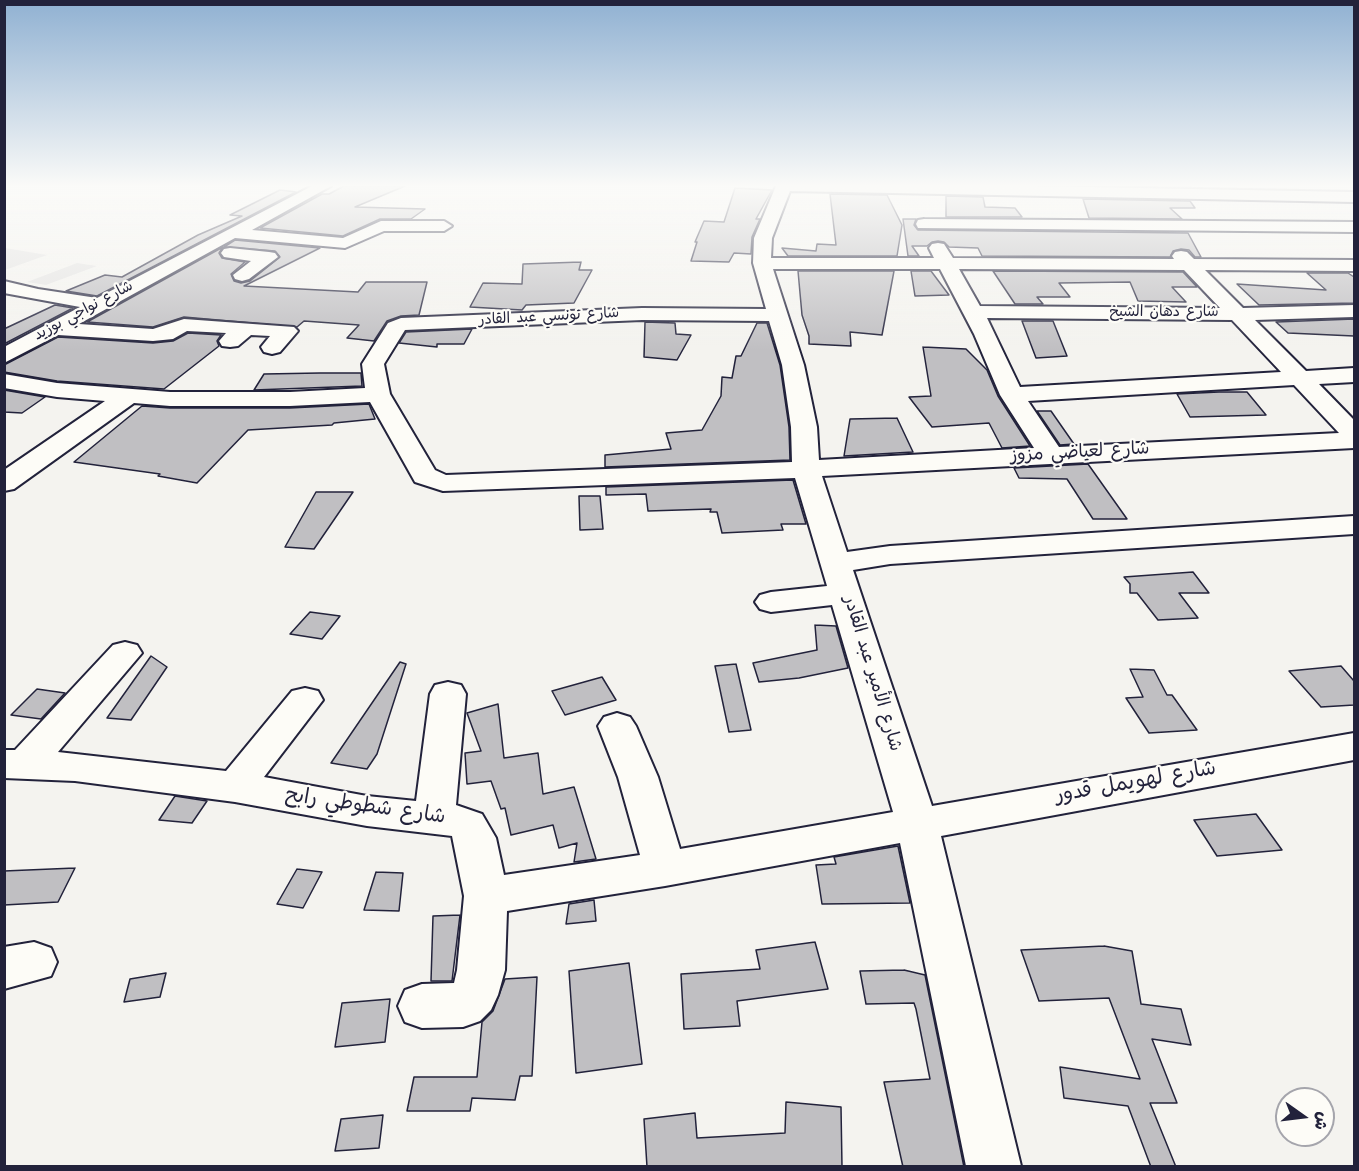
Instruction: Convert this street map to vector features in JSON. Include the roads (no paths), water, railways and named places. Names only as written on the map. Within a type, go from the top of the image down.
[{"type":"street","name":"شارع نواجي بوزيد","points":[[4,356],[217,241]]},
{"type":"street","points":[[318,241],[345,243],[350,241]]},
{"type":"street","name":"شارع الأمير عبد القادر","points":[[763,241],[762,263],[793,365],[804,427],[806,469],[917,823],[993,1167]]},
{"type":"street","points":[[934,241],[973,312],[1012,395],[1052,455]]},
{"type":"street","points":[[1162,241],[1190,263],[1354,434]]},
{"type":"street","points":[[199,250],[269,257],[242,275]]},
{"type":"street","points":[[762,263],[1354,265]]},
{"type":"street","points":[[4,287],[38,295],[100,304]]},
{"type":"street","name":"شارع دهان الشيخ","points":[[973,312],[1240,314],[1354,311]]},
{"type":"street","name":"شارع تونسي عبد القادر","points":[[378,394],[373,364],[395,327],[401,324],[642,314],[778,315]]},
{"type":"street","points":[[55,328],[153,335],[165,334],[184,325],[238,334],[287,331],[272,347]]},
{"type":"street","points":[[1012,395],[1354,375]]},
{"type":"street","points":[[4,381],[57,390],[170,399],[290,399],[378,394]]},
{"type":"street","name":"شارع لعياضي مزوز","points":[[378,394],[424,476],[443,483],[806,469],[1354,440]]},
{"type":"street","points":[[4,483],[127,397]]},
{"type":"street","points":[[771,602],[841,578],[890,555],[1354,525]]},
{"type":"street","points":[[15,763],[125,653]]},
{"type":"street","points":[[434,819],[448,693]]},
{"type":"street","points":[[235,787],[305,700]]},
{"type":"street","points":[[616,726],[638,777],[665,869]]},
{"type":"street","name":"شارع لهويمل قدور","points":[[917,823],[1354,746]]},
{"type":"street","name":"شارع شطوطي رابح","points":[[15,763],[75,767],[235,787],[367,811],[460,821],[467,825],[475,838],[486,896]]},
{"type":"street","points":[[423,1006],[463,1005],[474,995],[481,970],[486,896],[665,869],[917,823]]}]
